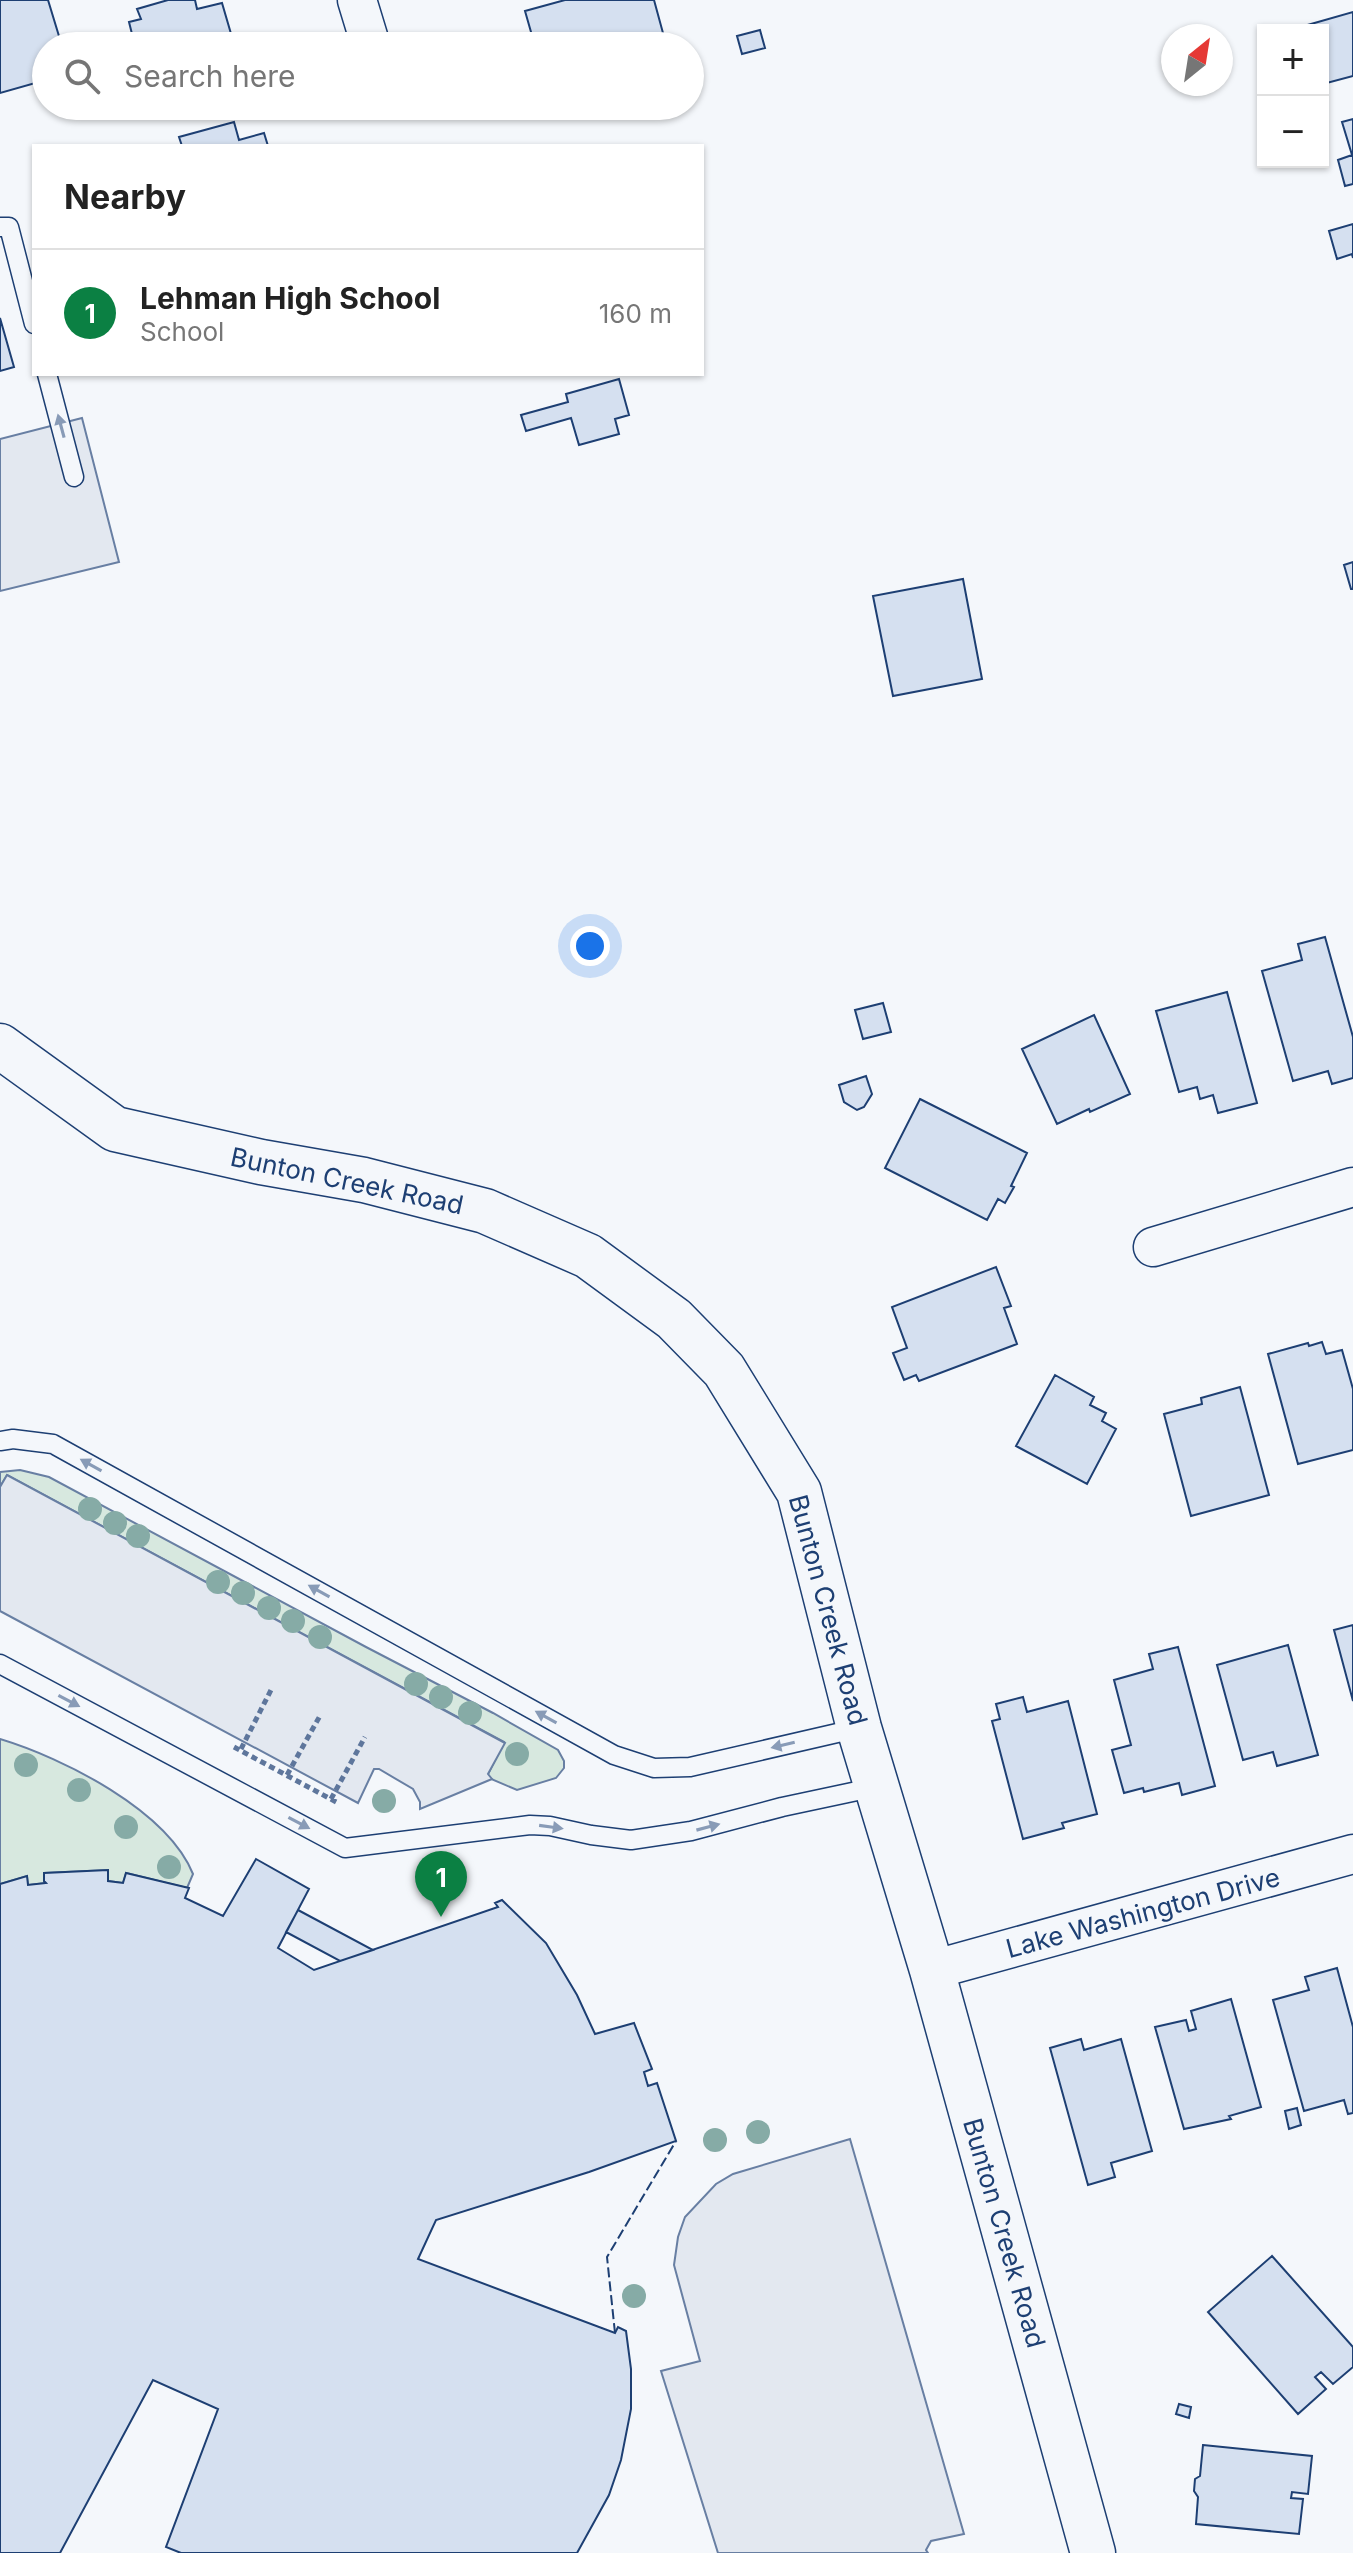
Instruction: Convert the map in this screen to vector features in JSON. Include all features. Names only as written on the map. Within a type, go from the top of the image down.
[{"type":"street","points":[[357,0],[367,32]]},
{"type":"street","name":"Bunton Creek Road","points":[[0,1046],[115,1129],[261,1162],[364,1180],[459,1204],[485,1211],[588,1256],[674,1319],[724,1370],[799,1492],[859,1728],[932,1970],[1093,2553]]},
{"type":"street","points":[[1153,1247],[1353,1187]]},
{"type":"street","name":"Lake Washington Drive","points":[[932,1970],[1353,1854]]},
{"type":"lane","points":[[0,227],[9,227],[32,316]]},
{"type":"lane","points":[[48,376],[74,477]]},
{"type":"lane","points":[[0,1441],[13,1439],[53,1444],[614,1755],[654,1768],[690,1767],[859,1728]]},
{"type":"lane","points":[[0,1664],[345,1848],[530,1825],[631,1840],[691,1831],[876,1787]]},
{"type":"path","points":[[272,1688],[238,1748],[338,1803]]},
{"type":"path","points":[[287,1775],[321,1714]]},
{"type":"path","points":[[331,1799],[365,1737]]},
{"type":"shaded area","points":[[82,418],[119,562],[0,591],[0,439]]},
{"type":"shaded area","points":[[20,1470],[49,1477],[493,1713],[558,1750],[564,1768],[556,1778],[517,1790],[489,1778],[488,1774],[504,1742],[7,1475],[0,1487],[0,1472]]},
{"type":"shaded area","points":[[7,1475],[505,1743],[488,1774],[492,1779],[420,1809],[413,1789],[374,1769],[358,1803],[0,1611],[0,1487]]},
{"type":"shaded area","points":[[0,1739],[82,1773],[137,1808],[180,1851],[193,1874],[187,1888],[126,1873],[123,1883],[108,1881],[108,1870],[45,1873],[46,1883],[28,1885],[27,1876],[0,1884]]},
{"type":"shaded area","points":[[850,2139],[964,2534],[931,2541],[926,2550],[928,2553],[718,2553],[661,2371],[700,2361],[674,2265],[678,2237],[685,2217],[716,2184],[733,2174]]},
{"type":"building","points":[[0,0],[48,0],[58,32],[32,32],[32,84],[0,93]]},
{"type":"building","points":[[168,0],[195,0],[197,9],[222,3],[230,32],[132,32],[129,22],[141,19],[137,9]]},
{"type":"building","points":[[565,0],[654,0],[663,32],[531,32],[525,11]]},
{"type":"building","points":[[1353,12],[1353,76],[1329,82],[1329,24],[1311,24]]},
{"type":"building","points":[[760,30],[765,48],[742,54],[737,36]]},
{"type":"building","points":[[1353,119],[1353,184],[1345,186],[1338,160],[1352,155],[1342,122]]},
{"type":"building","points":[[234,122],[239,140],[264,133],[267,144],[181,144],[179,137]]},
{"type":"building","points":[[1353,224],[1353,258],[1352,254],[1337,259],[1329,231]]},
{"type":"building","points":[[0,318],[14,367],[0,371]]},
{"type":"building","points":[[619,379],[629,415],[615,419],[619,434],[579,445],[571,418],[526,431],[521,415],[568,402],[566,394]]},
{"type":"building","points":[[1353,562],[1353,589],[1351,589],[1344,565]]},
{"type":"building","points":[[963,579],[982,679],[893,696],[873,596]]},
{"type":"building","points":[[1325,937],[1353,1037],[1353,1078],[1332,1084],[1328,1071],[1293,1081],[1262,971],[1302,960],[1298,944]]},
{"type":"building","points":[[1227,992],[1257,1103],[1218,1113],[1213,1095],[1200,1099],[1197,1087],[1179,1092],[1156,1011]]},
{"type":"building","points":[[883,1003],[891,1032],[863,1039],[855,1010]]},
{"type":"building","points":[[1094,1015],[1130,1094],[1057,1124],[1022,1049]]},
{"type":"building","points":[[866,1076],[872,1094],[864,1107],[857,1110],[844,1102],[839,1085]]},
{"type":"building","points":[[920,1099],[1027,1153],[1005,1203],[998,1199],[987,1220],[885,1168]]},
{"type":"building","points":[[996,1267],[1011,1306],[1004,1308],[1017,1344],[919,1381],[916,1375],[904,1380],[893,1353],[907,1348],[892,1307]]},
{"type":"building","points":[[1322,1342],[1326,1354],[1342,1350],[1353,1389],[1353,1450],[1298,1464],[1268,1354]]},
{"type":"building","points":[[1055,1375],[1094,1397],[1090,1405],[1106,1413],[1102,1421],[1116,1429],[1087,1484],[1016,1446]]},
{"type":"building","points":[[1240,1387],[1269,1495],[1191,1516],[1164,1414],[1202,1404],[1201,1398]]},
{"type":"building","points":[[1353,1625],[1353,1701],[1334,1630]]},
{"type":"building","points":[[1288,1645],[1318,1755],[1277,1766],[1273,1752],[1243,1760],[1217,1665]]},
{"type":"building","points":[[1178,1647],[1215,1786],[1182,1795],[1179,1783],[1144,1792],[1143,1788],[1124,1793],[1112,1750],[1131,1745],[1114,1680],[1153,1669],[1149,1654]]},
{"type":"building","points":[[1023,1697],[1027,1712],[1068,1701],[1097,1814],[1062,1823],[1064,1828],[1023,1839],[992,1721],[1000,1719],[996,1704]]},
{"type":"building","points":[[256,1859],[309,1889],[278,1948],[314,1970],[498,1907],[495,1903],[502,1900],[546,1943],[577,1995],[595,2034],[634,2023],[652,2069],[644,2072],[648,2086],[657,2083],[676,2141],[436,2220],[418,2259],[615,2333],[618,2327],[626,2331],[631,2369],[631,2409],[621,2460],[609,2495],[577,2553],[181,2553],[166,2547],[218,2409],[153,2380],[60,2553],[0,2553],[0,1884],[27,1876],[28,1885],[46,1883],[44,1873],[108,1870],[108,1881],[123,1883],[126,1873],[189,1888],[185,1898],[223,1916]]},
{"type":"building","points":[[298,1910],[373,1950],[340,1961],[286,1932]]},
{"type":"building","points":[[1337,1968],[1353,2027],[1353,2113],[1348,2114],[1344,2100],[1304,2111],[1273,2000],[1309,1990],[1305,1977]]},
{"type":"building","points":[[1231,1999],[1261,2107],[1229,2116],[1231,2119],[1184,2129],[1155,2027],[1186,2020],[1189,2031],[1196,2029],[1191,2011]]},
{"type":"building","points":[[1081,2039],[1084,2050],[1121,2039],[1152,2151],[1111,2163],[1115,2177],[1088,2185],[1050,2048]]},
{"type":"building","points":[[1297,2108],[1301,2125],[1289,2129],[1285,2111]]},
{"type":"building","points":[[1272,2256],[1353,2347],[1353,2367],[1333,2384],[1321,2372],[1315,2377],[1326,2389],[1298,2414],[1208,2312]]},
{"type":"building","points":[[1179,2404],[1191,2407],[1189,2418],[1176,2414]]},
{"type":"building","points":[[1203,2445],[1312,2456],[1308,2494],[1292,2492],[1291,2498],[1303,2499],[1299,2534],[1196,2524],[1198,2497],[1194,2491],[1195,2479],[1200,2476]]},
{"type":"fence","points":[[615,2333],[607,2257],[676,2141]]},
{"type":"place","name":"Lehman High School","points":[[441,1917]]}]
